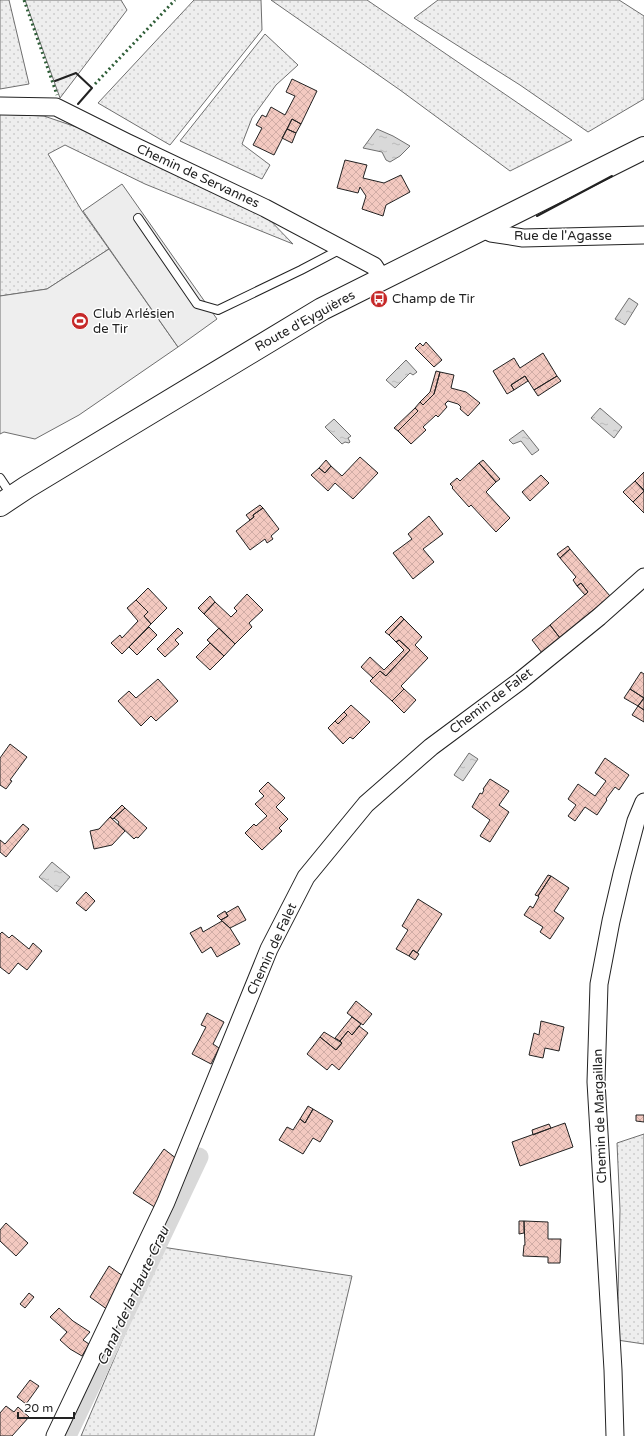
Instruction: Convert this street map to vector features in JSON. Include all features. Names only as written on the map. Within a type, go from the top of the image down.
[{"type":"main road","name":"Route d'Eyguières","points":[[6,501],[322,309],[644,148]]},
{"type":"street","name":"Chemin de Servannes","points":[[0,106],[56,107],[126,142],[264,207],[374,266],[382,280]]},
{"type":"street","name":"Rue de l'Agasse","points":[[483,229],[491,233],[523,238],[644,236]]},
{"type":"street","name":"Chemin de Falet","points":[[56,1436],[166,1202],[268,949],[306,877],[366,804],[431,747],[581,632],[644,577]]},
{"type":"street","name":"Chemin de Margaillan","points":[[615,1436],[614,1370],[596,1082],[599,984],[622,874],[636,821],[644,802]]},
{"type":"lane","points":[[138,218],[197,304],[218,310],[342,249]]},
{"type":"lane","points":[[0,478],[6,501]]},
{"type":"shaded area","points":[[0,0],[9,0],[29,84],[0,89]]},
{"type":"shaded area","points":[[25,0],[121,0],[127,10],[60,98]]},
{"type":"shaded area","points":[[194,0],[261,0],[262,30],[170,145],[98,103]]},
{"type":"shaded area","points":[[271,0],[367,0],[572,140],[510,171],[400,90]]},
{"type":"shaded area","points":[[438,0],[619,0],[644,16],[644,99],[588,132],[520,85],[414,18]]},
{"type":"shaded area","points":[[265,34],[298,65],[276,85],[252,118],[242,144],[270,165],[262,179],[180,141]]},
{"type":"shaded area","points":[[0,114],[44,116],[85,130],[264,214],[293,244],[145,184],[65,145],[48,154],[82,211],[109,249],[47,289],[0,296]]},
{"type":"shaded area","points":[[122,184],[217,319],[178,347],[83,211]]},
{"type":"shaded area","name":"Club Arlésien de Tir","points":[[109,249],[178,347],[79,415],[35,439],[4,432],[0,434],[0,296],[47,289]]},
{"type":"shaded area","points":[[644,1134],[644,1344],[617,1340],[620,1210],[617,1143]]},
{"type":"shaded area","points":[[162,1247],[352,1276],[314,1436],[81,1436]]},
{"type":"water","points":[[377,129],[410,146],[400,156],[390,162],[386,160],[382,152],[363,148]]},
{"type":"water","points":[[629,298],[638,304],[625,325],[615,319]]},
{"type":"water","points":[[406,360],[417,372],[413,375],[410,373],[395,388],[386,380]]},
{"type":"water","points":[[600,408],[622,427],[614,438],[591,418]]},
{"type":"water","points":[[334,419],[351,436],[348,438],[349,443],[345,442],[342,444],[325,427]]},
{"type":"water","points":[[523,430],[539,450],[532,455],[521,441],[513,444],[509,440]]},
{"type":"water","points":[[469,753],[478,759],[463,781],[454,775]]},
{"type":"water","points":[[52,862],[70,877],[57,892],[39,877]]},
{"type":"building","points":[[292,79],[317,91],[301,124],[292,119],[274,155],[253,145],[262,128],[256,125],[262,115],[266,117],[271,107],[285,115],[295,96],[286,92]]},
{"type":"building","points":[[292,119],[301,124],[296,133],[287,129]]},
{"type":"building","points":[[287,129],[296,133],[292,143],[282,138]]},
{"type":"building","points":[[345,160],[367,165],[363,178],[384,183],[401,175],[410,192],[386,205],[383,216],[362,209],[366,196],[360,187],[358,193],[337,188]]},
{"type":"building","points":[[426,342],[442,360],[434,367],[415,348],[420,343],[423,346]]},
{"type":"building","points":[[543,353],[557,376],[534,390],[525,376],[511,385],[514,390],[507,394],[493,371],[514,358],[520,368]]},
{"type":"building","points":[[436,371],[440,372],[434,394],[423,405],[420,402],[430,392]]},
{"type":"building","points":[[440,372],[454,375],[451,388],[466,392],[480,403],[468,416],[460,409],[461,407],[458,404],[448,401],[445,404],[447,407],[438,417],[436,415],[423,427],[426,430],[411,444],[398,431],[418,411],[415,408],[420,402],[423,405],[434,394]]},
{"type":"building","points":[[525,376],[528,381],[514,390],[511,385]]},
{"type":"building","points":[[557,376],[561,381],[538,396],[534,390]]},
{"type":"building","points":[[415,408],[418,411],[398,431],[394,428]]},
{"type":"building","points":[[360,457],[378,473],[353,499],[335,483],[328,491],[311,475],[319,468],[325,473],[331,466],[342,476]]},
{"type":"building","points":[[326,460],[331,466],[325,473],[319,468]]},
{"type":"building","points":[[483,460],[500,479],[496,482],[479,463]]},
{"type":"building","points":[[479,463],[496,482],[486,492],[510,518],[496,532],[471,505],[469,507],[450,484],[457,478],[460,481]]},
{"type":"building","points":[[644,472],[644,490],[635,481]]},
{"type":"building","points":[[541,475],[549,483],[530,501],[522,492]]},
{"type":"building","points":[[635,481],[644,491],[633,502],[623,492]]},
{"type":"building","points":[[644,491],[644,513],[633,502]]},
{"type":"building","points":[[260,505],[263,508],[253,515],[254,517],[250,520],[246,515]]},
{"type":"building","points":[[263,508],[279,529],[271,536],[273,539],[267,543],[265,539],[250,550],[236,531]]},
{"type":"building","points":[[429,516],[443,534],[423,549],[434,562],[413,579],[393,553],[412,539],[408,534]]},
{"type":"building","points":[[568,546],[570,549],[560,558],[557,554]]},
{"type":"building","points":[[570,549],[610,596],[560,638],[550,625],[588,592],[581,583],[577,586],[573,580],[576,577],[560,558]]},
{"type":"building","points":[[581,583],[588,592],[585,595],[577,586]]},
{"type":"building","points":[[148,588],[167,608],[151,624],[144,616],[148,612],[136,600]]},
{"type":"building","points":[[247,594],[263,610],[249,623],[252,627],[235,644],[204,614],[215,602],[231,617],[237,611],[234,608]]},
{"type":"building","points":[[210,596],[215,602],[204,614],[198,608]]},
{"type":"building","points":[[136,600],[148,612],[144,616],[151,624],[122,654],[111,643],[120,635],[122,638],[138,621],[127,608]]},
{"type":"building","points":[[401,616],[404,619],[389,635],[385,632]]},
{"type":"building","points":[[404,619],[422,637],[415,645],[428,658],[401,686],[404,689],[392,701],[370,681],[380,671],[386,676],[410,650],[399,640],[396,642],[389,635]]},
{"type":"building","points":[[550,625],[560,638],[542,653],[532,640]]},
{"type":"building","points":[[149,627],[157,635],[137,655],[129,647]]},
{"type":"building","points":[[178,628],[183,633],[175,640],[179,644],[165,657],[157,649]]},
{"type":"building","points":[[219,628],[235,644],[224,656],[207,640]]},
{"type":"building","points":[[399,640],[410,650],[386,676],[380,671],[373,678],[361,667],[370,657],[384,670],[404,650],[396,642]]},
{"type":"building","points":[[210,643],[224,656],[210,670],[196,657]]},
{"type":"building","points":[[641,672],[644,674],[644,698],[630,689]]},
{"type":"building","points":[[158,679],[178,701],[156,721],[151,716],[141,726],[118,701],[129,691],[136,698]]},
{"type":"building","points":[[404,689],[416,700],[404,713],[392,701]]},
{"type":"building","points":[[630,689],[644,698],[638,706],[624,698]]},
{"type":"building","points":[[644,698],[644,710],[638,706]]},
{"type":"building","points":[[351,705],[370,722],[353,739],[350,737],[343,744],[328,728],[335,721],[338,724],[347,715],[344,712]]},
{"type":"building","points":[[638,706],[644,710],[644,722],[632,715]]},
{"type":"building","points":[[344,712],[347,715],[338,724],[335,721]]},
{"type":"building","points":[[10,744],[27,757],[10,780],[12,781],[6,789],[0,785],[0,758]]},
{"type":"building","points":[[605,758],[629,775],[619,790],[615,787],[597,815],[585,807],[575,821],[568,816],[576,805],[568,799],[578,784],[595,796],[606,781],[595,773]]},
{"type":"building","points":[[490,779],[509,791],[499,805],[509,812],[490,842],[480,836],[490,820],[472,807],[480,793],[482,794],[483,789]]},
{"type":"building","points":[[268,782],[285,798],[276,807],[288,819],[279,828],[282,831],[262,850],[245,833],[254,824],[256,826],[267,816],[255,804],[264,796],[259,791]]},
{"type":"building","points":[[122,805],[125,808],[113,819],[110,817]]},
{"type":"building","points":[[125,808],[147,828],[138,838],[136,837],[134,839],[118,824],[119,822],[114,818]]},
{"type":"building","points":[[110,817],[125,831],[112,845],[94,849],[90,831],[99,829]]},
{"type":"building","points":[[23,824],[29,829],[6,857],[0,852],[0,840],[5,844]]},
{"type":"building","points":[[548,875],[551,876],[538,896],[535,895]]},
{"type":"building","points":[[551,876],[569,888],[554,911],[564,918],[550,939],[540,932],[543,927],[524,915],[530,906],[533,908],[539,897],[538,896]]},
{"type":"building","points":[[86,892],[95,901],[86,911],[76,903]]},
{"type":"building","points":[[418,899],[442,914],[417,953],[413,950],[409,956],[396,949],[408,930],[402,926]]},
{"type":"building","points":[[238,906],[246,920],[230,928],[221,920],[228,916],[226,913]]},
{"type":"building","points":[[225,911],[228,916],[221,920],[217,916]]},
{"type":"building","points":[[222,921],[230,928],[240,944],[217,957],[211,947],[202,953],[190,933],[201,927],[203,932]]},
{"type":"building","points":[[2,932],[9,938],[12,935],[29,949],[33,943],[42,951],[27,970],[18,963],[9,974],[0,967],[0,934]]},
{"type":"building","points":[[413,950],[419,954],[415,960],[409,956]]},
{"type":"building","points":[[356,1001],[372,1014],[363,1025],[347,1013]]},
{"type":"building","points":[[207,1013],[224,1022],[213,1044],[219,1048],[211,1064],[192,1054],[206,1027],[201,1025]]},
{"type":"building","points":[[352,1017],[361,1024],[352,1035],[348,1031],[340,1041],[335,1038]]},
{"type":"building","points":[[541,1021],[564,1027],[559,1051],[545,1048],[543,1058],[529,1055],[534,1033],[539,1035]]},
{"type":"building","points":[[359,1026],[368,1033],[339,1070],[332,1064],[327,1070],[307,1054],[320,1037],[336,1050],[342,1043],[340,1041],[348,1031],[352,1035]]},
{"type":"building","points":[[324,1032],[342,1043],[336,1050],[320,1037]]},
{"type":"building","points":[[308,1106],[313,1109],[305,1123],[300,1119]]},
{"type":"building","points":[[313,1109],[333,1121],[320,1142],[313,1138],[303,1154],[279,1140],[287,1127],[293,1130],[300,1119],[305,1123]]},
{"type":"building","points":[[636,1115],[644,1115],[644,1122],[636,1121]]},
{"type":"building","points":[[565,1123],[573,1147],[520,1166],[512,1142]]},
{"type":"building","points":[[549,1124],[551,1128],[533,1135],[532,1130]]},
{"type":"building","points":[[164,1149],[177,1159],[156,1208],[133,1193]]},
{"type":"building","points":[[519,1221],[524,1221],[524,1233],[519,1234]]},
{"type":"building","points":[[524,1221],[548,1222],[548,1239],[561,1239],[560,1263],[548,1263],[548,1257],[523,1256],[525,1245]]},
{"type":"building","points":[[6,1223],[28,1243],[16,1256],[0,1241],[0,1230]]},
{"type":"building","points":[[109,1266],[123,1276],[108,1310],[90,1297]]},
{"type":"building","points":[[29,1293],[34,1297],[25,1308],[20,1304]]},
{"type":"building","points":[[59,1308],[73,1321],[90,1332],[83,1340],[89,1344],[82,1356],[70,1349],[60,1340],[67,1332],[50,1317]]},
{"type":"building","points":[[30,1380],[39,1386],[26,1404],[17,1397]]},
{"type":"building","points":[[6,1406],[14,1412],[18,1407],[29,1417],[12,1436],[0,1436],[0,1413]]},
{"type":"waterway","name":"Canal de la Haute Crau","points":[[67,1436],[199,1157]]},
{"type":"hedge","points":[[24,0],[57,95]]},
{"type":"hedge","points":[[95,84],[175,0]]},
{"type":"wall","points":[[55,81],[76,73],[92,88],[78,104]]},
{"type":"wall","points":[[537,216],[612,176]]},
{"type":"place","name":"Champ de Tir","points":[[379,299]]},
{"type":"place","name":"Club Arlésien de Tir","points":[[80,321]]}]
